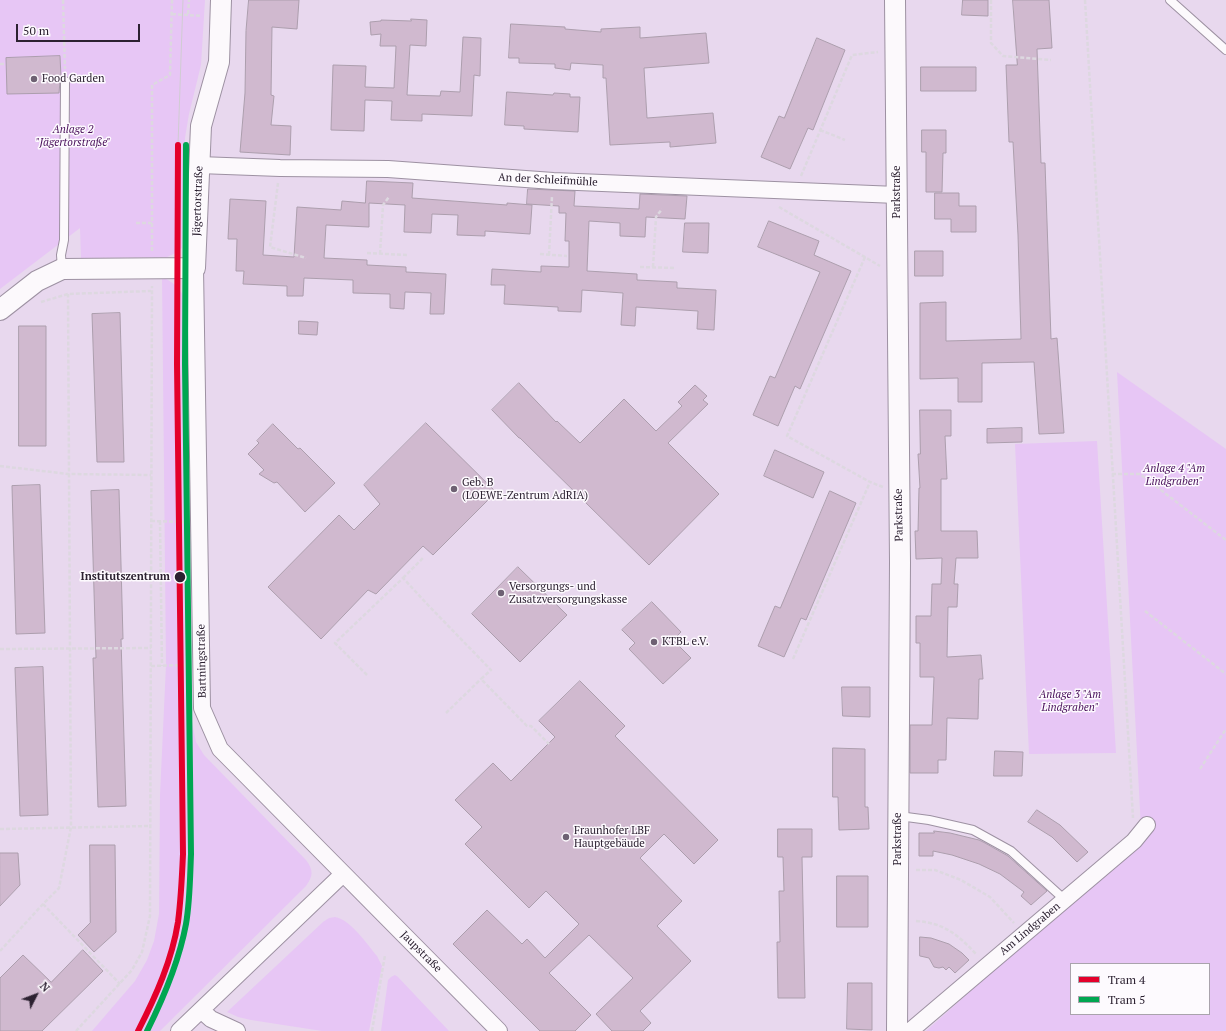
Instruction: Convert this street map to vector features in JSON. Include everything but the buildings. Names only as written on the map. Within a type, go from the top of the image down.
[{"type":"street","name":"Jägertorstraße","points":[[195,268],[201,126],[219,62],[221,0]]},
{"type":"street","name":"Parkstraße","points":[[896,0],[899,494],[897,1031]]},
{"type":"street","name":"An der Schleifmühle","points":[[199,164],[280,168],[388,169],[553,181],[897,195]]},
{"type":"street","points":[[0,310],[37,281],[62,269],[195,268]]},
{"type":"street","name":"Bartningstraße","points":[[195,268],[202,708],[220,749],[344,874]]},
{"type":"street","name":"Am Lindgraben","points":[[910,1031],[1134,841],[1147,825]]},
{"type":"street","points":[[179,1031],[344,874]]},
{"type":"street","name":"Jaupstraße","points":[[344,874],[500,1031]]},
{"type":"street","points":[[201,1010],[211,1019],[237,1031]]},
{"type":"lane","points":[[1170,0],[1226,50]]},
{"type":"lane","points":[[62,269],[61,255],[64,240],[65,81]]},
{"type":"lane","points":[[898,816],[929,820],[973,830],[1011,851],[1065,900]]},
{"type":"path","points":[[63,0],[65,81]]},
{"type":"path","points":[[76,1031],[132,970],[142,952],[150,916],[152,85],[170,75],[172,0]]},
{"type":"path","points":[[188,14],[190,0]]},
{"type":"path","points":[[992,0],[991,43],[1003,56],[1051,60]]},
{"type":"path","points":[[1085,0],[1134,841]]},
{"type":"path","points":[[799,191],[800,177],[852,55],[896,50]]},
{"type":"path","points":[[0,64],[6,64]]},
{"type":"path","points":[[820,130],[845,140]]},
{"type":"path","points":[[280,168],[270,248],[306,258]]},
{"type":"path","points":[[549,255],[553,181]]},
{"type":"path","points":[[380,254],[383,205],[389,197]]},
{"type":"path","points":[[774,204],[897,275]]},
{"type":"path","points":[[653,267],[656,217],[662,209]]},
{"type":"path","points":[[136,223],[152,223]]},
{"type":"path","points":[[367,253],[407,255]]},
{"type":"path","points":[[540,254],[567,256]]},
{"type":"path","points":[[865,257],[787,436],[870,482],[899,494]]},
{"type":"path","points":[[640,267],[676,268]]},
{"type":"path","points":[[39,303],[68,294],[151,291]]},
{"type":"path","points":[[0,951],[59,888],[71,828],[68,294]]},
{"type":"path","points":[[0,466],[68,474],[151,475]]},
{"type":"path","points":[[1112,474],[1140,474],[1226,540]]},
{"type":"path","points":[[793,659],[870,482]]},
{"type":"path","points":[[151,521],[186,522],[186,529]]},
{"type":"path","points":[[160,521],[162,666]]},
{"type":"path","points":[[367,676],[335,643],[424,557]]},
{"type":"path","points":[[403,578],[428,606],[492,670],[446,713]]},
{"type":"path","points":[[1145,612],[1226,674]]},
{"type":"path","points":[[0,649],[70,650],[151,648]]},
{"type":"path","points":[[151,666],[189,665]]},
{"type":"path","points":[[481,679],[527,726],[531,726],[549,744]]},
{"type":"path","points":[[1200,769],[1226,729]]},
{"type":"path","points":[[0,829],[150,826]]},
{"type":"path","points":[[898,869],[935,870],[960,880],[990,897],[1024,934]]},
{"type":"path","points":[[43,904],[120,984]]},
{"type":"path","points":[[898,919],[927,922],[949,929],[965,942],[987,966]]},
{"type":"path","points":[[372,1031],[385,955]]},
{"type":"green space","name":"Anlage 2 \"Jägertorstraße\"","points":[[0,0],[205,0],[201,65],[189,114],[185,138],[182,248],[178,252],[167,257],[81,258],[80,228],[0,289]]},
{"type":"green space","points":[[162,276],[177,286],[183,295],[186,665],[192,722],[196,742],[204,755],[306,860],[312,873],[306,886],[160,1031],[92,1031],[135,981],[147,960],[154,941],[159,914],[160,795],[166,665]]},
{"type":"green space","name":"Anlage 4 \"Am Lindgraben\"","points":[[1117,372],[1226,449],[1226,1031],[926,1031],[1148,832],[1141,829]]},
{"type":"green space","name":"Anlage 3 \"Am Lindgraben\"","points":[[1097,441],[1116,753],[1029,754],[1015,444]]},
{"type":"green space","points":[[335,917],[347,923],[358,933],[377,956],[382,966],[369,1031],[322,1031],[251,1020],[238,1017],[227,1012],[323,922],[329,918]]},
{"type":"green space","points":[[395,975],[449,1031],[381,1031],[388,980]]},
{"type":"tram line","points":[[178,145],[183,0]]},
{"type":"tram line","name":"4","points":[[138,1031],[157,991],[172,950],[178,922],[183,863],[177,364],[178,145]]},
{"type":"tram line","name":"5","points":[[147,1031],[165,992],[175,966],[183,938],[186,924],[190,880],[191,854],[185,364],[186,145]]},
{"type":"place","name":"Food Garden","points":[[34,79]]},
{"type":"place","name":"Geb. B (LOEWE-Zentrum AdRIA)","points":[[454,489]]},
{"type":"place","name":"Institutszentrum","points":[[180,577]]},
{"type":"place","name":"Versorgungs- und Zusatzversorgungskasse","points":[[501,593]]},
{"type":"place","name":"KTBL e.V.","points":[[654,642]]},
{"type":"place","name":"Fraunhofer LBF Hauptgebäude","points":[[566,837]]}]
